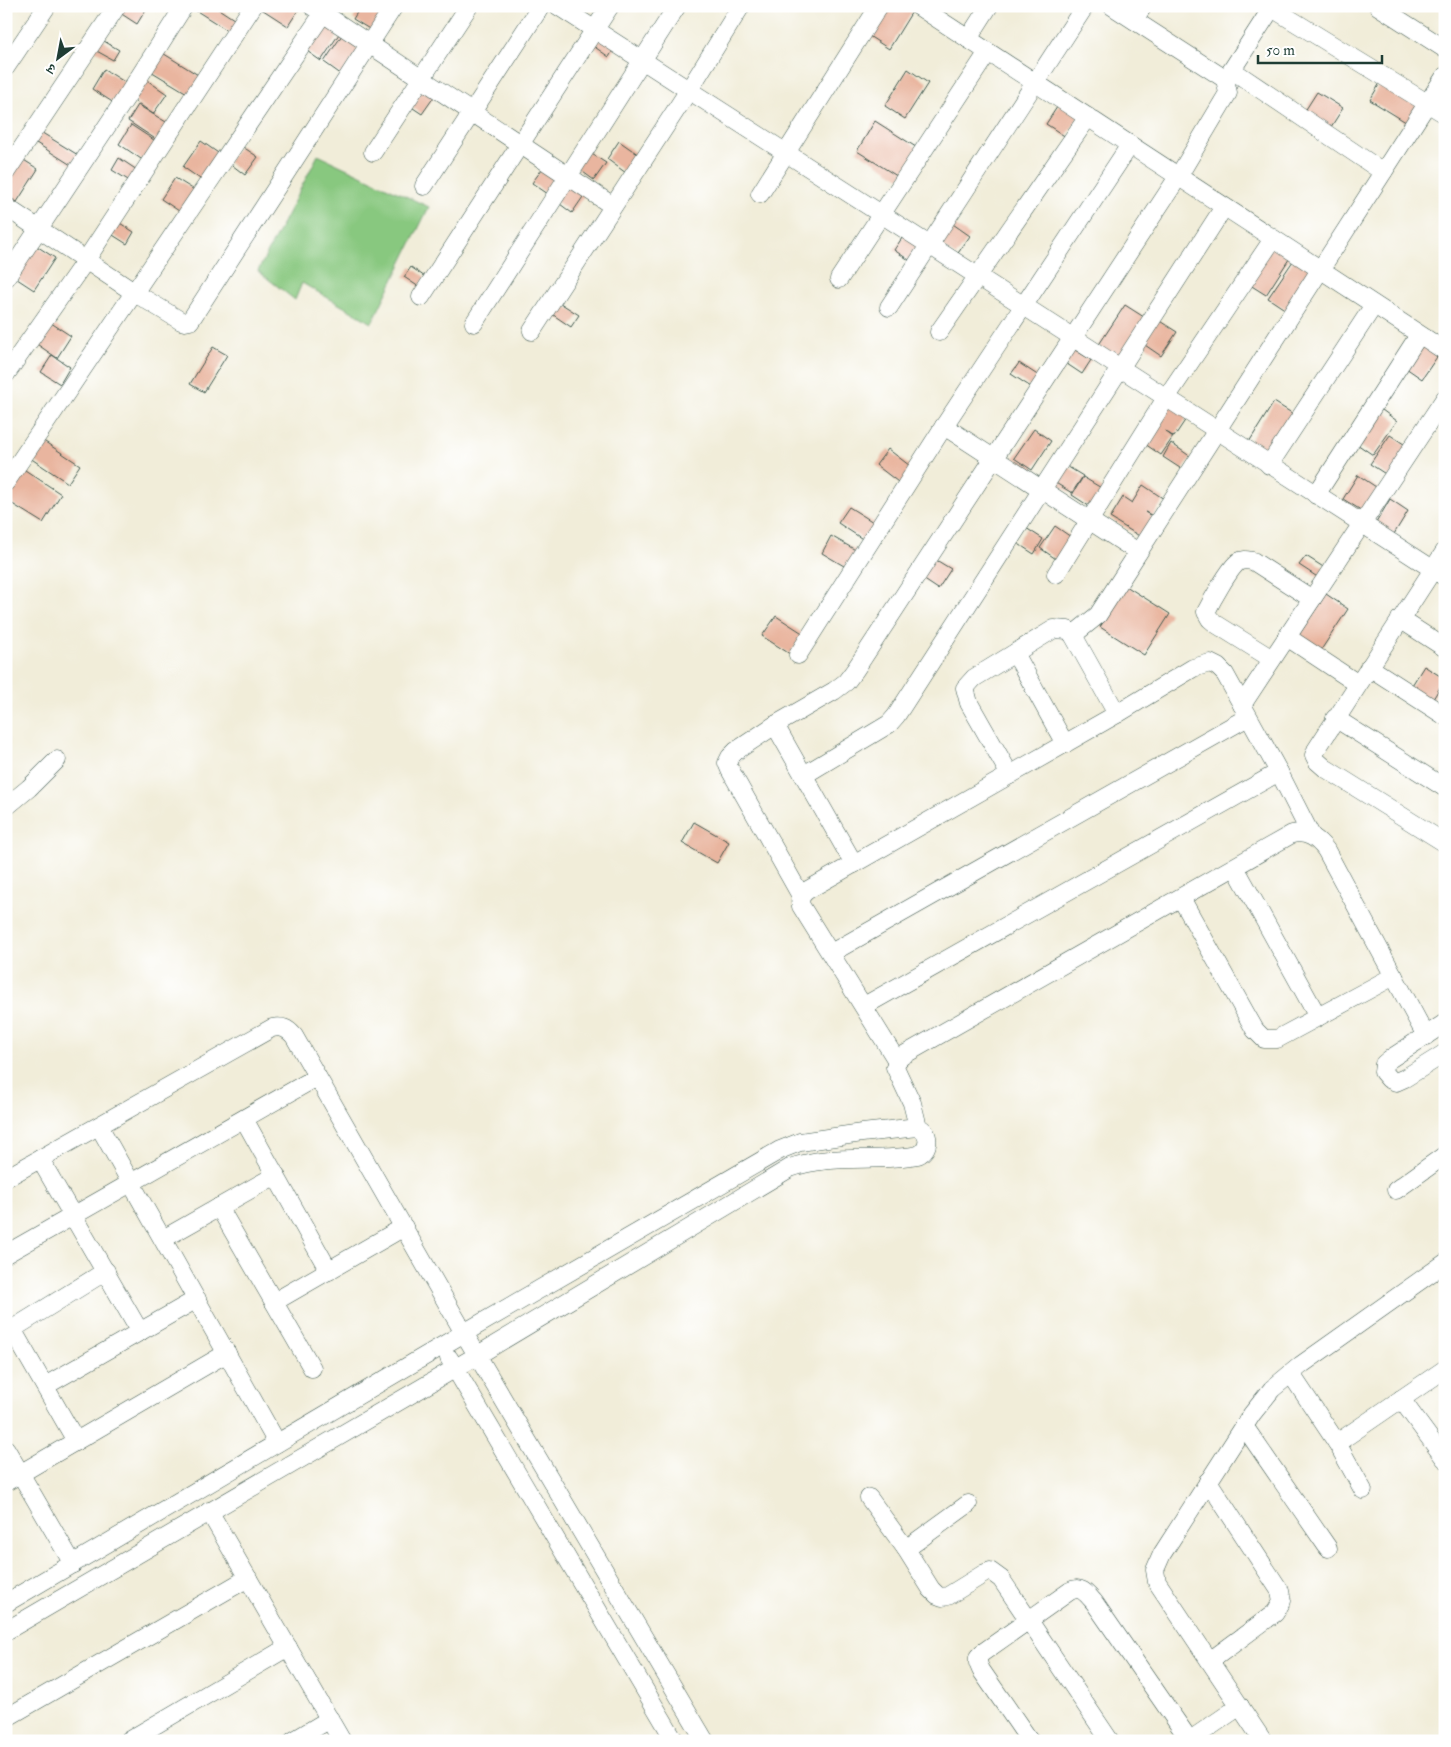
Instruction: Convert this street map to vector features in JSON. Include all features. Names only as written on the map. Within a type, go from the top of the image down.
[{"type":"street","points":[[6,67],[12,45],[47,6]]},
{"type":"street","points":[[6,172],[117,6]]},
{"type":"street","points":[[6,278],[127,96],[184,6]]},
{"type":"street","points":[[6,374],[86,260],[253,6]]},
{"type":"street","points":[[6,207],[135,293],[181,320],[185,322],[190,321],[394,6]]},
{"type":"street","points":[[373,152],[469,6]]},
{"type":"street","points":[[424,186],[541,6]]},
{"type":"street","points":[[558,6],[1439,573]]},
{"type":"street","points":[[421,297],[610,6]]},
{"type":"street","points":[[474,323],[677,6]]},
{"type":"street","points":[[532,331],[689,90],[741,6]]},
{"type":"street","points":[[760,194],[879,6]]},
{"type":"street","points":[[918,6],[1445,351]]},
{"type":"street","points":[[968,39],[989,6]]},
{"type":"street","points":[[889,307],[1085,6]]},
{"type":"street","points":[[1112,6],[1138,13],[1228,75],[1383,172]]},
{"type":"street","points":[[1378,6],[1445,49]]},
{"type":"street","points":[[897,1061],[801,906],[801,896],[730,770],[728,763],[730,757],[775,725],[846,682],[1178,177],[1228,93],[1228,75],[1273,7],[1445,114]]},
{"type":"street","points":[[6,482],[135,293],[321,9],[369,44],[613,206]]},
{"type":"street","points":[[839,279],[988,52]]},
{"type":"street","points":[[1073,635],[1098,616],[1445,76]]},
{"type":"street","points":[[939,332],[1088,118]]},
{"type":"street","points":[[798,655],[944,426],[1130,145]]},
{"type":"street","points":[[804,775],[889,724],[896,716],[1224,207]]},
{"type":"street","points":[[1056,574],[1166,398],[1273,239]]},
{"type":"street","points":[[1270,465],[1374,305]]},
{"type":"street","points":[[1316,495],[1419,334]]},
{"type":"street","points":[[831,953],[1245,711],[1272,659],[1445,398]]},
{"type":"street","points":[[944,426],[1138,552]]},
{"type":"street","points":[[1445,551],[1439,573],[1400,619],[1335,718],[1314,755],[1317,761],[1325,768],[1445,843]]},
{"type":"street","points":[[1272,659],[1216,624],[1206,612],[1232,568],[1238,562],[1245,560],[1253,562],[1312,599]]},
{"type":"street","points":[[1400,619],[1445,648]]},
{"type":"street","points":[[1010,775],[969,703],[965,688],[974,678],[1054,629],[1068,630],[1073,635],[1118,714]]},
{"type":"street","points":[[1287,637],[1358,684]]},
{"type":"street","points":[[1014,653],[1065,744]]},
{"type":"street","points":[[801,896],[1118,714],[1193,668],[1210,663],[1218,667],[1225,674],[1311,835],[1326,850],[1426,1036]]},
{"type":"street","points":[[1369,667],[1445,716]]},
{"type":"street","points":[[1335,718],[1445,788]]},
{"type":"street","points":[[775,725],[854,864]]},
{"type":"street","points":[[6,807],[29,788],[57,760]]},
{"type":"street","points":[[864,1006],[1279,772]]},
{"type":"street","points":[[918,1127],[912,1103],[895,1067],[897,1061],[911,1051],[1292,834],[1311,835]]},
{"type":"street","points":[[1235,867],[1318,1017]]},
{"type":"street","points":[[1181,898],[1258,1035],[1269,1040],[1277,1039],[1394,976]]},
{"type":"street","points":[[1445,1023],[1384,1064],[1383,1072],[1389,1079],[1396,1082],[1445,1054]]},
{"type":"street","points":[[6,1178],[272,1028],[280,1026],[288,1029],[318,1077],[464,1333],[705,1741]]},
{"type":"street","points":[[6,1254],[318,1077]]},
{"type":"street","points":[[244,1119],[330,1271]]},
{"type":"street","points":[[99,1126],[277,1443]]},
{"type":"street","points":[[6,1603],[464,1333],[780,1150],[800,1142],[862,1133],[918,1127],[925,1130],[927,1134],[926,1148],[923,1153],[912,1156],[840,1159],[790,1168],[478,1355],[6,1631]]},
{"type":"street","points":[[1396,1190],[1445,1155]]},
{"type":"street","points":[[40,1158],[140,1332]]},
{"type":"street","points":[[163,1239],[276,1175]]},
{"type":"street","points":[[219,1207],[312,1368]]},
{"type":"street","points":[[274,1302],[404,1227]]},
{"type":"street","points":[[1263,1741],[1157,1582],[1155,1570],[1162,1554],[1208,1481],[1244,1426],[1272,1389],[1445,1263]]},
{"type":"street","points":[[76,1441],[45,1386],[9,1331],[106,1271]]},
{"type":"street","points":[[45,1386],[197,1299]]},
{"type":"street","points":[[442,1346],[675,1741]]},
{"type":"street","points":[[13,1478],[226,1353]]},
{"type":"street","points":[[1337,1443],[1445,1369]]},
{"type":"street","points":[[1291,1374],[1337,1443],[1363,1490]]},
{"type":"street","points":[[1401,1399],[1445,1459]]},
{"type":"street","points":[[1244,1426],[1328,1548]]},
{"type":"street","points":[[6,1449],[13,1478],[73,1564]]},
{"type":"street","points":[[1208,1481],[1280,1590],[1282,1601],[1274,1614],[1210,1661]]},
{"type":"street","points":[[869,1498],[937,1595],[942,1597],[948,1596],[985,1573],[990,1572],[1001,1580],[1110,1741]]},
{"type":"street","points":[[906,1549],[968,1504]]},
{"type":"street","points":[[209,1512],[342,1741]]},
{"type":"street","points":[[6,1718],[248,1578]]},
{"type":"street","points":[[1030,1741],[981,1670],[978,1657],[1074,1589],[1086,1592],[1094,1602],[1189,1741],[1240,1706]]},
{"type":"street","points":[[128,1741],[288,1647]]},
{"type":"street","points":[[292,1741],[330,1719]]},
{"type":"green space","points":[[318,155],[429,207],[372,323],[302,283],[295,300],[258,271]]},
{"type":"building","points":[[120,6],[148,6],[137,24],[117,11]]},
{"type":"building","points":[[193,6],[214,6],[240,23],[233,34],[192,8]]},
{"type":"building","points":[[257,6],[301,6],[288,26]]},
{"type":"building","points":[[361,6],[376,6],[383,11],[371,30],[353,19]]},
{"type":"building","points":[[888,6],[907,6],[913,10],[889,49],[869,36]]},
{"type":"building","points":[[324,20],[341,31],[321,61],[304,49]]},
{"type":"building","points":[[344,32],[363,45],[342,75],[324,62]]},
{"type":"building","points":[[597,33],[616,46],[609,57],[589,43]]},
{"type":"building","points":[[99,38],[119,50],[113,60],[93,49]]},
{"type":"building","points":[[161,52],[203,78],[192,96],[149,70]]},
{"type":"building","points":[[104,69],[126,83],[114,103],[92,89]]},
{"type":"building","points":[[908,69],[928,83],[905,119],[885,106]]},
{"type":"building","points":[[144,78],[167,94],[153,114],[131,98]]},
{"type":"building","points":[[1383,78],[1423,103],[1409,124],[1370,100]]},
{"type":"building","points":[[424,86],[436,94],[422,114],[410,106]]},
{"type":"building","points":[[1317,92],[1343,108],[1329,130],[1303,114]]},
{"type":"building","points":[[1061,101],[1081,114],[1066,137],[1046,124]]},
{"type":"building","points":[[138,105],[171,125],[160,142],[128,121]]},
{"type":"building","points":[[875,121],[919,149],[900,178],[857,151]]},
{"type":"building","points":[[131,125],[160,144],[147,163],[119,144]]},
{"type":"building","points":[[39,131],[78,155],[71,165],[33,141]]},
{"type":"building","points":[[201,141],[221,155],[203,181],[183,167]]},
{"type":"building","points":[[619,141],[639,155],[626,173],[607,159]]},
{"type":"building","points":[[240,145],[258,157],[245,175],[228,162]]},
{"type":"building","points":[[587,151],[606,163],[594,180],[576,167]]},
{"type":"building","points":[[19,157],[38,169],[17,202],[6,195],[6,178]]},
{"type":"building","points":[[119,158],[140,172],[133,183],[112,170]]},
{"type":"building","points":[[545,165],[561,176],[548,194],[532,183]]},
{"type":"building","points":[[175,178],[196,191],[182,213],[161,199]]},
{"type":"building","points":[[569,182],[585,194],[572,213],[556,201]]},
{"type":"building","points":[[115,220],[134,232],[127,244],[108,232]]},
{"type":"building","points":[[950,222],[970,236],[956,256],[936,242]]},
{"type":"building","points":[[906,232],[924,245],[912,262],[894,250]]},
{"type":"building","points":[[32,243],[55,258],[34,290],[11,275]]},
{"type":"building","points":[[1273,244],[1291,256],[1266,295],[1247,283]]},
{"type":"building","points":[[1295,258],[1316,273],[1289,312],[1268,298]]},
{"type":"building","points":[[411,267],[425,277],[419,287],[404,277]]},
{"type":"building","points":[[557,301],[579,315],[571,327],[549,312]]},
{"type":"building","points":[[1125,305],[1147,319],[1120,360],[1098,346]]},
{"type":"building","points":[[45,319],[71,336],[57,358],[31,340]]},
{"type":"building","points":[[1158,320],[1177,332],[1161,356],[1142,343]]},
{"type":"building","points":[[1423,343],[1439,354],[1422,379],[1406,368]]},
{"type":"building","points":[[213,347],[227,355],[204,392],[190,384]]},
{"type":"building","points":[[1070,347],[1091,360],[1082,374],[1061,360]]},
{"type":"building","points":[[52,355],[70,367],[60,384],[41,372]]},
{"type":"building","points":[[1019,363],[1039,376],[1031,387],[1011,374]]},
{"type":"building","points":[[1274,402],[1295,415],[1270,454],[1249,442]]},
{"type":"building","points":[[1168,404],[1188,416],[1174,437],[1165,431],[1173,437],[1161,455],[1145,444]]},
{"type":"building","points":[[1378,407],[1397,421],[1373,455],[1354,442]]},
{"type":"building","points":[[1034,429],[1051,441],[1032,470],[1014,458]]},
{"type":"building","points":[[1390,435],[1410,448],[1390,477],[1370,464]]},
{"type":"building","points":[[42,440],[80,465],[68,483],[30,458]]},
{"type":"building","points":[[1171,443],[1191,457],[1183,470],[1163,457]]},
{"type":"building","points":[[888,449],[914,469],[902,485],[876,465]]},
{"type":"building","points":[[1065,465],[1083,476],[1072,493],[1054,482]]},
{"type":"building","points":[[22,468],[61,494],[43,523],[6,500],[6,493]]},
{"type":"building","points":[[1358,475],[1379,489],[1364,512],[1343,499]]},
{"type":"building","points":[[1083,477],[1103,489],[1092,508],[1072,495]]},
{"type":"building","points":[[1143,485],[1164,499],[1153,516],[1145,512],[1153,517],[1141,537],[1110,518],[1123,497],[1132,503]]},
{"type":"building","points":[[1390,499],[1408,511],[1394,534],[1376,523]]},
{"type":"building","points":[[849,507],[878,525],[867,542],[838,523]]},
{"type":"building","points":[[1055,526],[1074,539],[1059,561],[1040,548]]},
{"type":"building","points":[[1026,528],[1043,539],[1034,554],[1017,543]]},
{"type":"building","points":[[831,536],[859,552],[849,569],[822,553]]},
{"type":"building","points":[[1306,556],[1328,570],[1322,580],[1299,565]]},
{"type":"building","points":[[933,558],[951,569],[938,589],[920,577]]},
{"type":"building","points":[[1126,586],[1170,614],[1144,655],[1100,627]]},
{"type":"building","points":[[1326,594],[1348,609],[1321,650],[1299,635]]},
{"type":"building","points":[[776,616],[804,634],[790,654],[762,636]]},
{"type":"building","points":[[1424,666],[1445,679],[1430,704],[1409,690]]},
{"type":"building","points":[[694,822],[729,842],[717,863],[682,843]]}]
